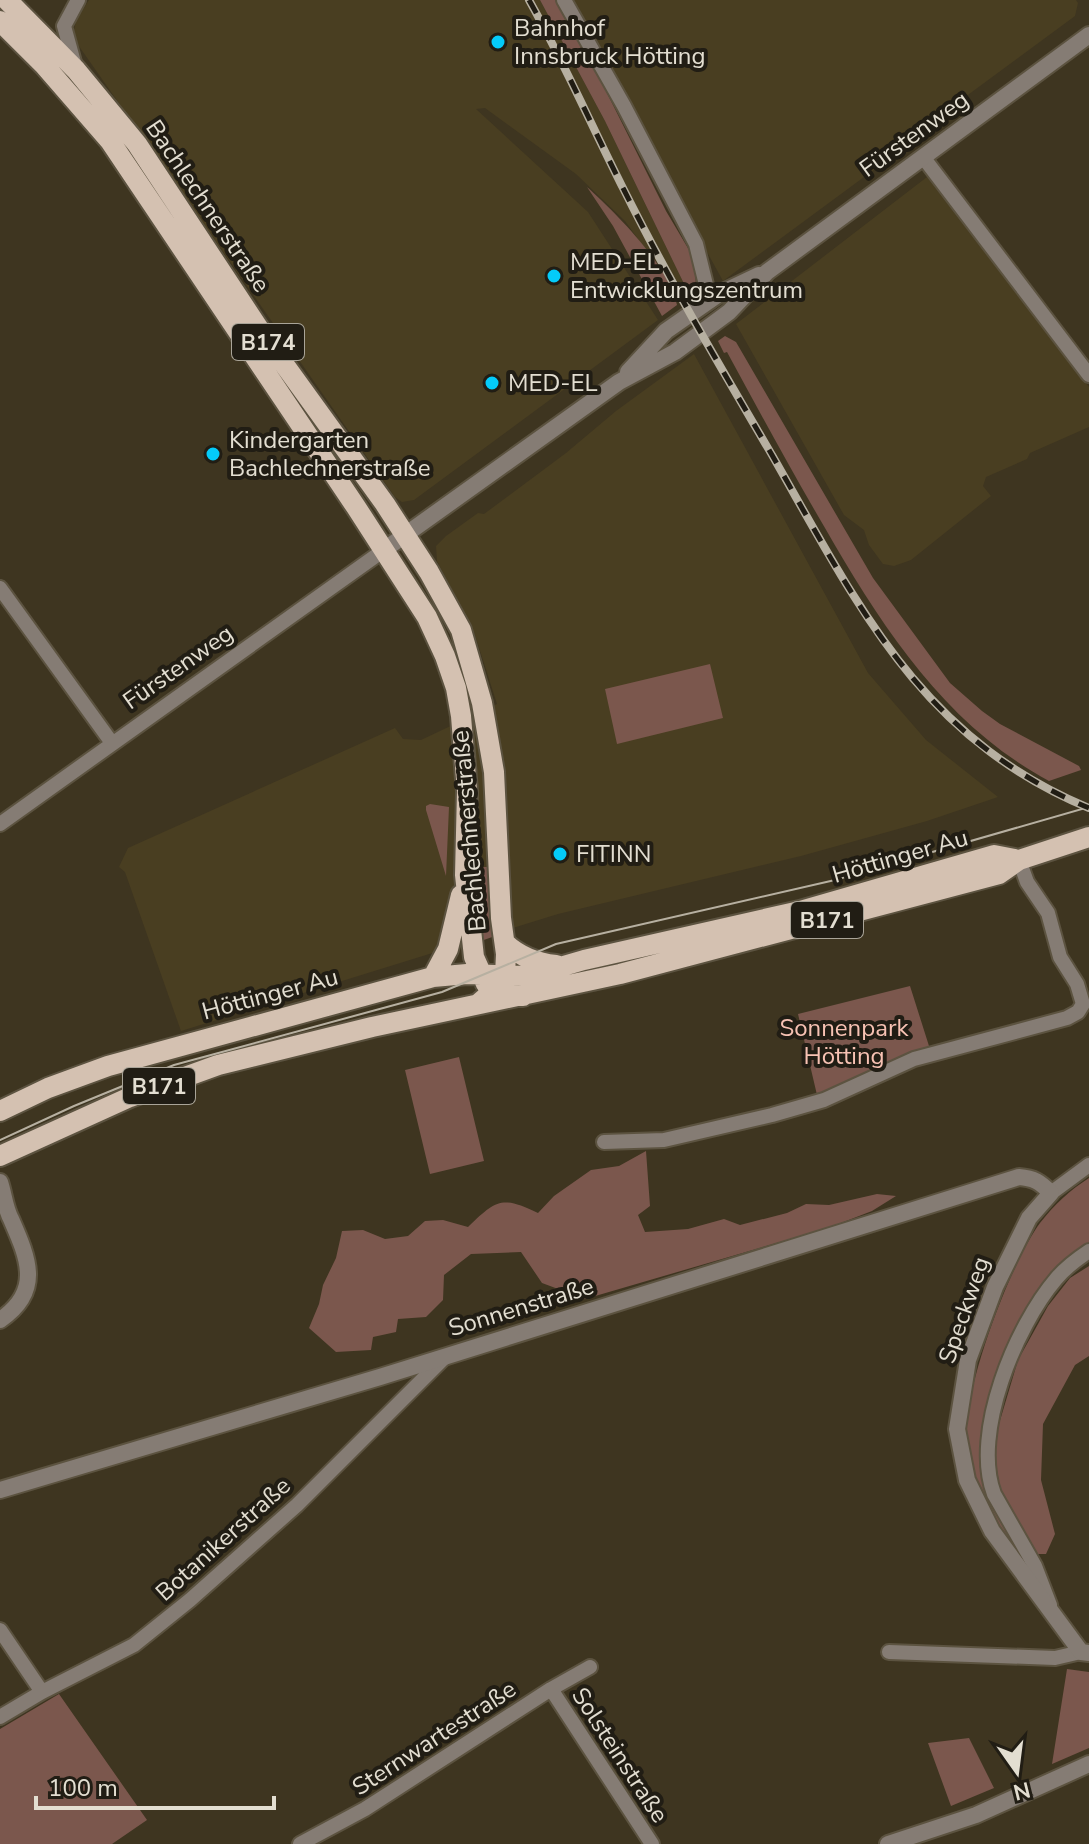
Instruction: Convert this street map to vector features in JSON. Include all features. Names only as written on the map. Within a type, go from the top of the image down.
[{"type":"main road","name":"Bachlechnerstraße","points":[[7,0],[76,70],[137,144],[263,335],[406,535],[461,630],[474,669],[494,772],[505,943],[500,983]]},
{"type":"main road","name":"Bachlechnerstraße","points":[[0,21],[44,65],[110,141],[427,617],[456,688],[466,756],[465,875],[473,954],[479,974]]},
{"type":"main road","name":"B171","points":[[1019,860],[1089,837]]},
{"type":"main road","name":"Höttinger Au","points":[[500,983],[800,911],[994,855],[1019,860]]},
{"type":"main road","name":"Höttinger Au","points":[[0,1156],[130,1097],[209,1067],[620,974],[999,874],[1019,860]]},
{"type":"main road","points":[[433,977],[448,949],[465,875]]},
{"type":"main road","points":[[505,943],[532,961],[564,966]]},
{"type":"main road","points":[[479,974],[486,984],[500,983],[523,996]]},
{"type":"main road","name":"Höttinger Au","points":[[0,1111],[48,1088],[108,1066],[433,977],[479,974]]},
{"type":"main road","points":[[478,1004],[500,983]]},
{"type":"street","points":[[76,70],[64,26],[78,0]]},
{"type":"street","points":[[564,0],[696,244],[710,301]]},
{"type":"street","name":"Fürstenweg","points":[[619,382],[666,331],[710,301],[767,272],[1089,35]]},
{"type":"street","points":[[923,157],[1089,375]]},
{"type":"street","name":"Fürstenweg","points":[[0,824],[619,382],[686,344],[729,312],[767,272]]},
{"type":"street","points":[[0,588],[112,743]]},
{"type":"street","points":[[604,1142],[664,1140],[772,1115],[824,1100],[914,1059],[1067,1018],[1078,1012],[1083,1004],[1077,984],[1060,957],[1048,913],[1027,882],[1019,860]]},
{"type":"street","name":"Speckweg","points":[[1085,1653],[992,1531],[967,1480],[957,1429],[968,1360],[995,1287],[1029,1218],[1051,1193],[1089,1165]]},
{"type":"street","name":"Sonnenstraße","points":[[0,1490],[446,1356],[1019,1177],[1040,1182],[1051,1193]]},
{"type":"street","points":[[0,1182],[4,1213],[25,1250],[29,1274],[22,1297],[0,1320]]},
{"type":"street","points":[[1054,1615],[1035,1566],[994,1494],[987,1444],[1001,1387],[1016,1344],[1055,1280],[1089,1251]]},
{"type":"street","name":"Botanikerstraße","points":[[0,1717],[134,1645],[190,1600],[297,1505],[446,1356]]},
{"type":"street","points":[[0,1630],[42,1692]]},
{"type":"street","points":[[889,1652],[1055,1658],[1085,1653]]},
{"type":"street","name":"Sternwartestraße","points":[[300,1844],[365,1809],[590,1667]]},
{"type":"street","name":"Solsteinstraße","points":[[551,1689],[652,1844]]},
{"type":"street","points":[[888,1844],[976,1815],[1089,1765]]},
{"type":"shaded area","points":[[89,0],[540,0],[605,121],[688,292],[676,300],[659,268],[625,221],[576,174],[485,108],[476,109],[588,212],[658,320],[414,500],[402,502],[395,497],[76,42],[76,21]]},
{"type":"shaded area","points":[[568,0],[1076,0],[1078,3],[1075,16],[938,117],[940,121],[723,281]]},
{"type":"shaded area","points":[[927,177],[1089,387],[1089,427],[986,477],[983,486],[991,496],[911,560],[894,566],[883,564],[869,545],[864,530],[844,515],[736,324]]},
{"type":"shaded area","points":[[694,354],[868,673],[926,740],[998,797],[927,821],[801,856],[558,914],[181,1031],[125,872],[119,867],[128,848],[395,728],[403,739],[421,740],[497,704],[474,632],[437,561],[436,546],[478,513],[484,514],[566,453],[616,411]]},
{"type":"green space","points":[[540,0],[555,0],[603,85],[666,211],[695,260],[696,290],[688,292],[605,121]]},
{"type":"green space","points":[[587,187],[626,225],[664,274],[677,305],[662,316],[613,226]]},
{"type":"green space","points":[[725,336],[736,342],[873,578],[950,683],[1000,724],[1079,766],[1081,770],[1049,781],[978,732],[919,671],[869,601],[812,506],[727,352],[724,353],[718,341]]},
{"type":"green space","points":[[710,664],[723,718],[617,744],[605,689]]},
{"type":"green space","points":[[430,804],[449,807],[446,876],[426,810]]},
{"type":"green space","points":[[477,867],[488,867],[495,936],[481,941]]},
{"type":"green space","name":"Sonnenpark Hötting","points":[[910,986],[929,1046],[817,1095],[798,1014]]},
{"type":"green space","points":[[459,1057],[484,1161],[430,1174],[405,1070]]},
{"type":"green space","points":[[646,1151],[650,1206],[638,1215],[645,1232],[688,1229],[724,1219],[740,1225],[787,1213],[806,1204],[829,1205],[877,1194],[896,1196],[872,1211],[828,1228],[585,1299],[542,1283],[521,1252],[471,1254],[444,1275],[443,1300],[426,1317],[398,1319],[396,1332],[373,1337],[371,1350],[336,1352],[309,1328],[323,1285],[336,1258],[342,1231],[363,1230],[385,1239],[408,1236],[425,1221],[443,1220],[468,1227],[500,1203],[516,1204],[538,1213],[554,1196],[591,1170],[619,1166]]},
{"type":"green space","points":[[1089,1178],[1089,1243],[1069,1257],[1045,1284],[982,1447],[990,1491],[1025,1559],[995,1519],[980,1489],[970,1457],[967,1419],[990,1328],[1028,1242],[1045,1216]]},
{"type":"green space","points":[[1089,1266],[1089,1356],[1075,1365],[1043,1424],[1041,1480],[1055,1534],[1046,1554],[1035,1554],[1001,1496],[993,1444],[1018,1360],[1048,1306],[1070,1278]]},
{"type":"green space","points":[[1067,1669],[1089,1672],[1089,1748],[1052,1764]]},
{"type":"green space","points":[[59,1694],[147,1820],[112,1844],[0,1844],[0,1729]]},
{"type":"green space","points":[[969,1738],[994,1788],[951,1806],[928,1743]]},
{"type":"tram line","points":[[0,1140],[174,1065],[442,992],[556,944],[835,880],[1089,807]]},
{"type":"railway","points":[[529,0],[677,290],[865,614],[899,661],[937,705],[980,744],[1030,779],[1089,808]]},
{"type":"place","name":"Bahnhof Innsbruck Hötting","points":[[498,42]]},
{"type":"place","name":"MED-EL Entwicklungszentrum","points":[[554,276]]},
{"type":"place","name":"MED-EL","points":[[492,383]]},
{"type":"place","name":"Kindergarten Bachlechnerstraße","points":[[213,454]]},
{"type":"place","name":"FITINN","points":[[560,854]]}]
